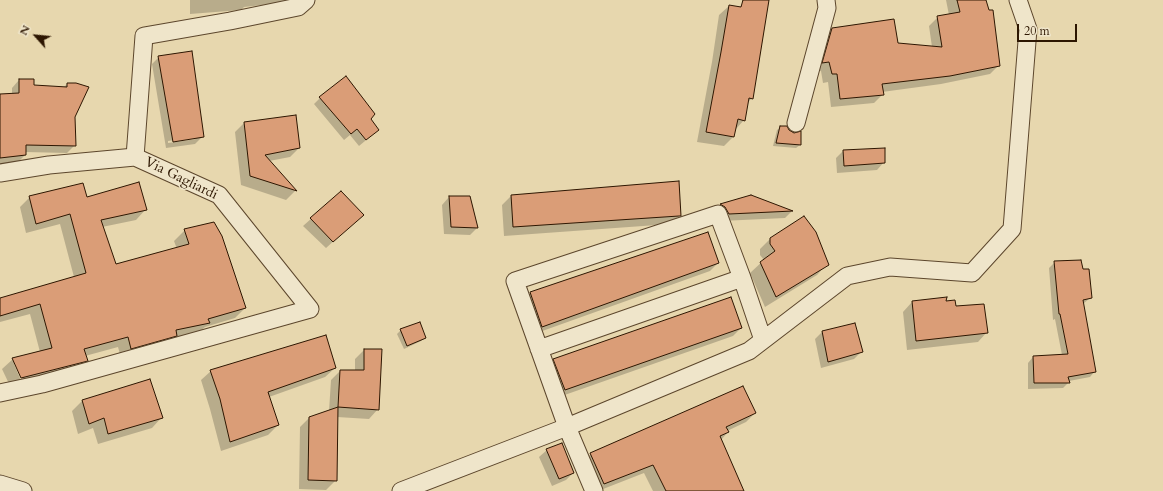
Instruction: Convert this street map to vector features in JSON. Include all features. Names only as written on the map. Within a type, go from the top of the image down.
[{"type":"street","points":[[135,157],[144,36],[298,7],[306,0]]},
{"type":"street","points":[[796,122],[827,8],[826,0]]},
{"type":"street","points":[[401,491],[567,427],[749,351],[847,276],[890,267],[972,273],[1012,229],[1028,29],[1018,0]]},
{"type":"street","name":"Via Gagliardi","points":[[0,173],[48,165],[135,157],[219,195],[310,309],[42,384],[0,393]]},
{"type":"street","points":[[594,491],[567,427],[516,281],[718,214],[763,340]]},
{"type":"street","points":[[539,349],[742,278]]},
{"type":"street","points":[[0,484],[24,491]]},
{"type":"building","points":[[743,0],[769,0],[753,99],[749,98],[745,121],[738,119],[734,137],[706,132],[729,5],[741,7]]},
{"type":"building","points":[[957,0],[986,0],[989,10],[993,10],[1000,66],[950,76],[882,84],[884,95],[840,99],[837,74],[832,74],[829,62],[822,63],[832,28],[894,19],[898,43],[942,47],[937,16],[960,12]]},
{"type":"building","points":[[192,51],[204,137],[173,142],[158,56]]},
{"type":"building","points":[[346,76],[375,114],[371,119],[379,130],[366,140],[357,129],[351,134],[319,97]]},
{"type":"building","points":[[19,79],[34,79],[34,85],[67,87],[67,83],[76,83],[89,87],[75,117],[76,146],[26,145],[26,155],[0,158],[0,94],[19,93]]},
{"type":"building","points":[[296,115],[300,148],[265,155],[297,191],[250,176],[244,122]]},
{"type":"building","points":[[780,126],[787,126],[789,130],[794,133],[801,131],[801,145],[776,143]]},
{"type":"building","points":[[885,148],[885,163],[844,166],[843,150]]},
{"type":"building","points":[[679,181],[681,216],[513,227],[511,195]]},
{"type":"building","points":[[139,182],[147,210],[101,220],[116,264],[189,244],[184,229],[214,222],[222,236],[246,308],[208,319],[210,323],[176,330],[177,336],[131,349],[128,337],[84,349],[88,361],[21,378],[12,358],[52,348],[40,304],[0,316],[0,298],[86,273],[70,214],[36,224],[29,196],[83,183],[87,197]]},
{"type":"building","points":[[341,191],[364,215],[333,242],[310,218]]},
{"type":"building","points":[[751,195],[793,211],[729,214],[725,207],[720,204]]},
{"type":"building","points":[[449,196],[470,196],[478,228],[451,227]]},
{"type":"building","points":[[804,216],[816,232],[829,265],[776,297],[760,262],[775,251],[770,244],[770,238]]},
{"type":"building","points":[[708,232],[719,263],[542,327],[530,292]]},
{"type":"building","points":[[1081,260],[1083,269],[1089,269],[1092,298],[1083,300],[1096,372],[1068,377],[1070,383],[1034,383],[1033,356],[1068,354],[1059,314],[1054,261]]},
{"type":"building","points":[[731,297],[742,328],[565,390],[553,359]]},
{"type":"building","points":[[947,297],[946,301],[955,300],[956,306],[984,304],[988,333],[916,341],[912,301]]},
{"type":"building","points":[[420,322],[426,338],[407,346],[400,329]]},
{"type":"building","points":[[855,323],[863,352],[828,362],[822,331]]},
{"type":"building","points":[[326,335],[336,368],[268,392],[279,425],[230,442],[220,399],[210,370]]},
{"type":"building","points":[[364,349],[382,349],[379,410],[338,407],[340,370],[364,370]]},
{"type":"building","points":[[150,379],[163,418],[108,434],[104,418],[89,424],[82,400]]},
{"type":"building","points":[[743,386],[756,413],[726,427],[729,432],[720,436],[744,491],[666,491],[653,465],[604,484],[590,453]]},
{"type":"building","points":[[338,407],[337,481],[308,480],[309,417]]},
{"type":"building","points":[[562,443],[574,473],[559,479],[546,449]]}]
